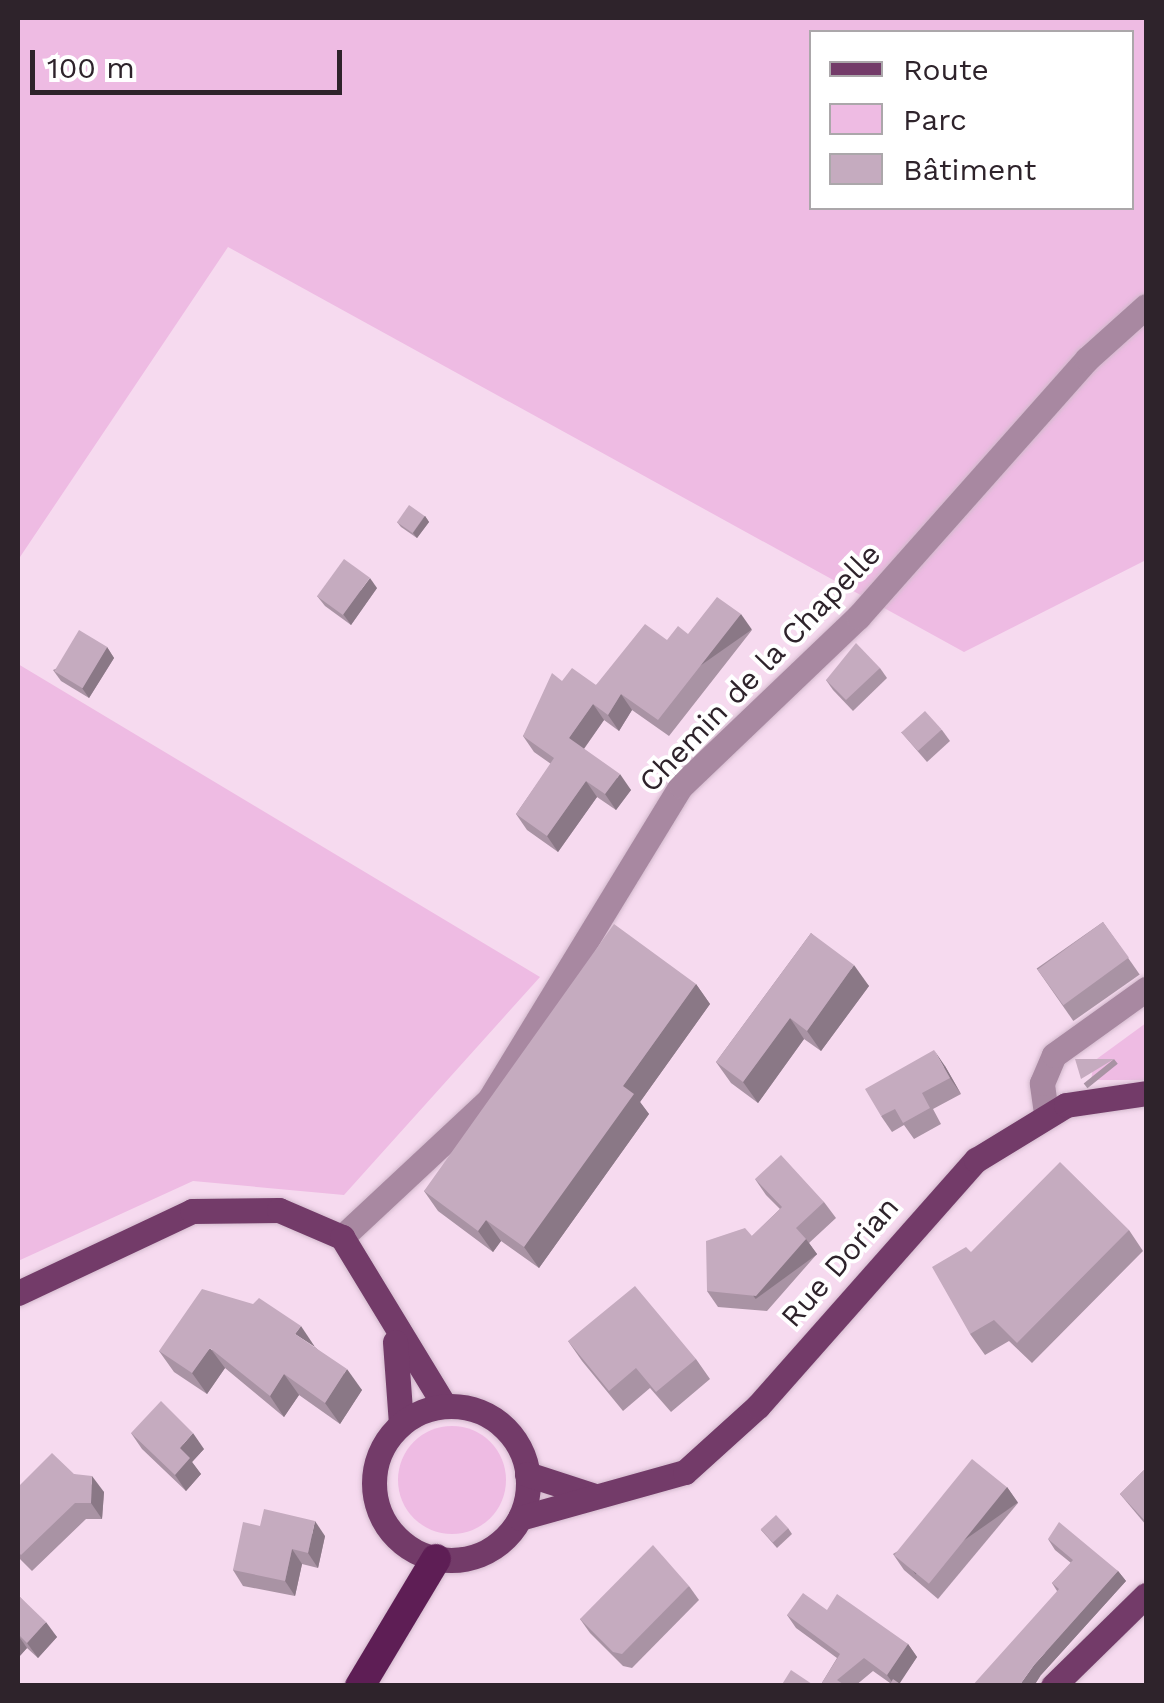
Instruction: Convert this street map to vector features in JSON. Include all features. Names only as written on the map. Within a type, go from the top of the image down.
[{"type":"highway","points":[[360,1686],[436,1559]]},
{"type":"main road","name":"Rue Dorian","points":[[520,1518],[596,1496],[653,1488],[717,1448],[976,1160],[1046,1113],[1146,1094]]},
{"type":"main road","points":[[18,1293],[192,1212],[279,1210],[342,1238],[443,1402],[497,1422],[528,1474],[520,1518],[476,1556],[436,1559],[392,1534],[376,1498],[380,1453],[402,1424],[443,1402]]},
{"type":"main road","points":[[390,1318],[402,1424]]},
{"type":"main road","name":"Rue Dorian","points":[[528,1474],[596,1496]]},
{"type":"main road","points":[[1053,1686],[1146,1594]]},
{"type":"main road","points":[[1077,1686],[1146,1614]]},
{"type":"street","name":"Chemin de la Chapelle","points":[[342,1238],[489,1100],[682,786],[858,617],[1087,359],[1146,306]]},
{"type":"street","points":[[1046,1113],[1042,1083],[1054,1055],[1146,988]]},
{"type":"green space","points":[[18,18],[1146,18],[1146,560],[964,652],[228,247],[18,560]]},
{"type":"green space","points":[[18,664],[540,977],[344,1195],[193,1181],[18,1261]]},
{"type":"green space","points":[[1146,1023],[1146,1080],[1091,1080],[1094,1061]]},
{"type":"green space","points":[[452,1426],[473,1430],[490,1442],[502,1459],[506,1480],[502,1501],[490,1518],[473,1530],[452,1534],[431,1530],[414,1518],[402,1501],[398,1480],[402,1459],[414,1442],[431,1430]]},
{"type":"building","points":[[409,505],[425,516],[413,533],[397,522]]},
{"type":"building","points":[[344,559],[370,578],[343,615],[317,596]]},
{"type":"building","points":[[717,597],[741,614],[658,720],[621,694],[608,715],[593,704],[569,738],[620,774],[605,794],[586,781],[547,836],[516,814],[554,758],[523,736],[552,673],[562,681],[572,668],[596,685],[645,624],[667,640],[678,626],[688,634]]},
{"type":"building","points":[[79,630],[107,647],[83,688],[54,671]]},
{"type":"building","points":[[856,643],[880,668],[846,700],[826,680]]},
{"type":"building","points":[[925,711],[942,730],[918,751],[901,732]]},
{"type":"building","points":[[1103,922],[1129,958],[1063,1005],[1037,970]]},
{"type":"building","points":[[614,924],[696,984],[623,1086],[634,1094],[524,1247],[486,1220],[478,1231],[424,1191]]},
{"type":"building","points":[[811,933],[854,965],[807,1031],[790,1018],[743,1082],[716,1062]]},
{"type":"building","points":[[934,1050],[950,1078],[922,1093],[930,1108],[903,1123],[895,1109],[881,1116],[865,1089]]},
{"type":"building","points":[[1075,1059],[1114,1059],[1081,1079]]},
{"type":"building","points":[[781,1155],[824,1202],[796,1228],[806,1239],[756,1296],[707,1291],[706,1241],[745,1228],[752,1236],[782,1207],[755,1179]]},
{"type":"building","points":[[1060,1162],[1129,1230],[1017,1343],[994,1320],[970,1334],[932,1267],[966,1247],[971,1252]]},
{"type":"building","points":[[635,1286],[696,1359],[656,1392],[636,1368],[609,1391],[568,1341]]},
{"type":"building","points":[[202,1289],[253,1304],[259,1298],[301,1326],[295,1334],[347,1369],[325,1403],[284,1374],[270,1396],[210,1348],[192,1373],[159,1351]]},
{"type":"building","points":[[161,1401],[193,1433],[180,1448],[190,1458],[175,1475],[131,1433]]},
{"type":"building","points":[[52,1453],[74,1474],[92,1476],[91,1503],[75,1503],[21,1555],[18,1487]]},
{"type":"building","points":[[972,1459],[1007,1487],[929,1584],[894,1555]]},
{"type":"building","points":[[1146,1468],[1146,1522],[1120,1494]]},
{"type":"building","points":[[264,1509],[315,1521],[308,1553],[292,1549],[285,1581],[233,1570],[243,1522],[260,1526]]},
{"type":"building","points":[[776,1515],[788,1528],[773,1542],[761,1529]]},
{"type":"building","points":[[1059,1522],[1118,1571],[1019,1686],[972,1686],[1059,1589],[1052,1583],[1073,1560],[1048,1539]]},
{"type":"building","points":[[653,1545],[689,1586],[622,1654],[613,1652],[580,1619]]},
{"type":"building","points":[[803,1593],[827,1610],[837,1594],[908,1644],[887,1675],[864,1658],[837,1680],[846,1686],[820,1686],[840,1654],[787,1615]]},
{"type":"building","points":[[18,1595],[46,1622],[27,1643],[18,1634]]},
{"type":"building","points":[[791,1670],[815,1686],[781,1686]]}]
